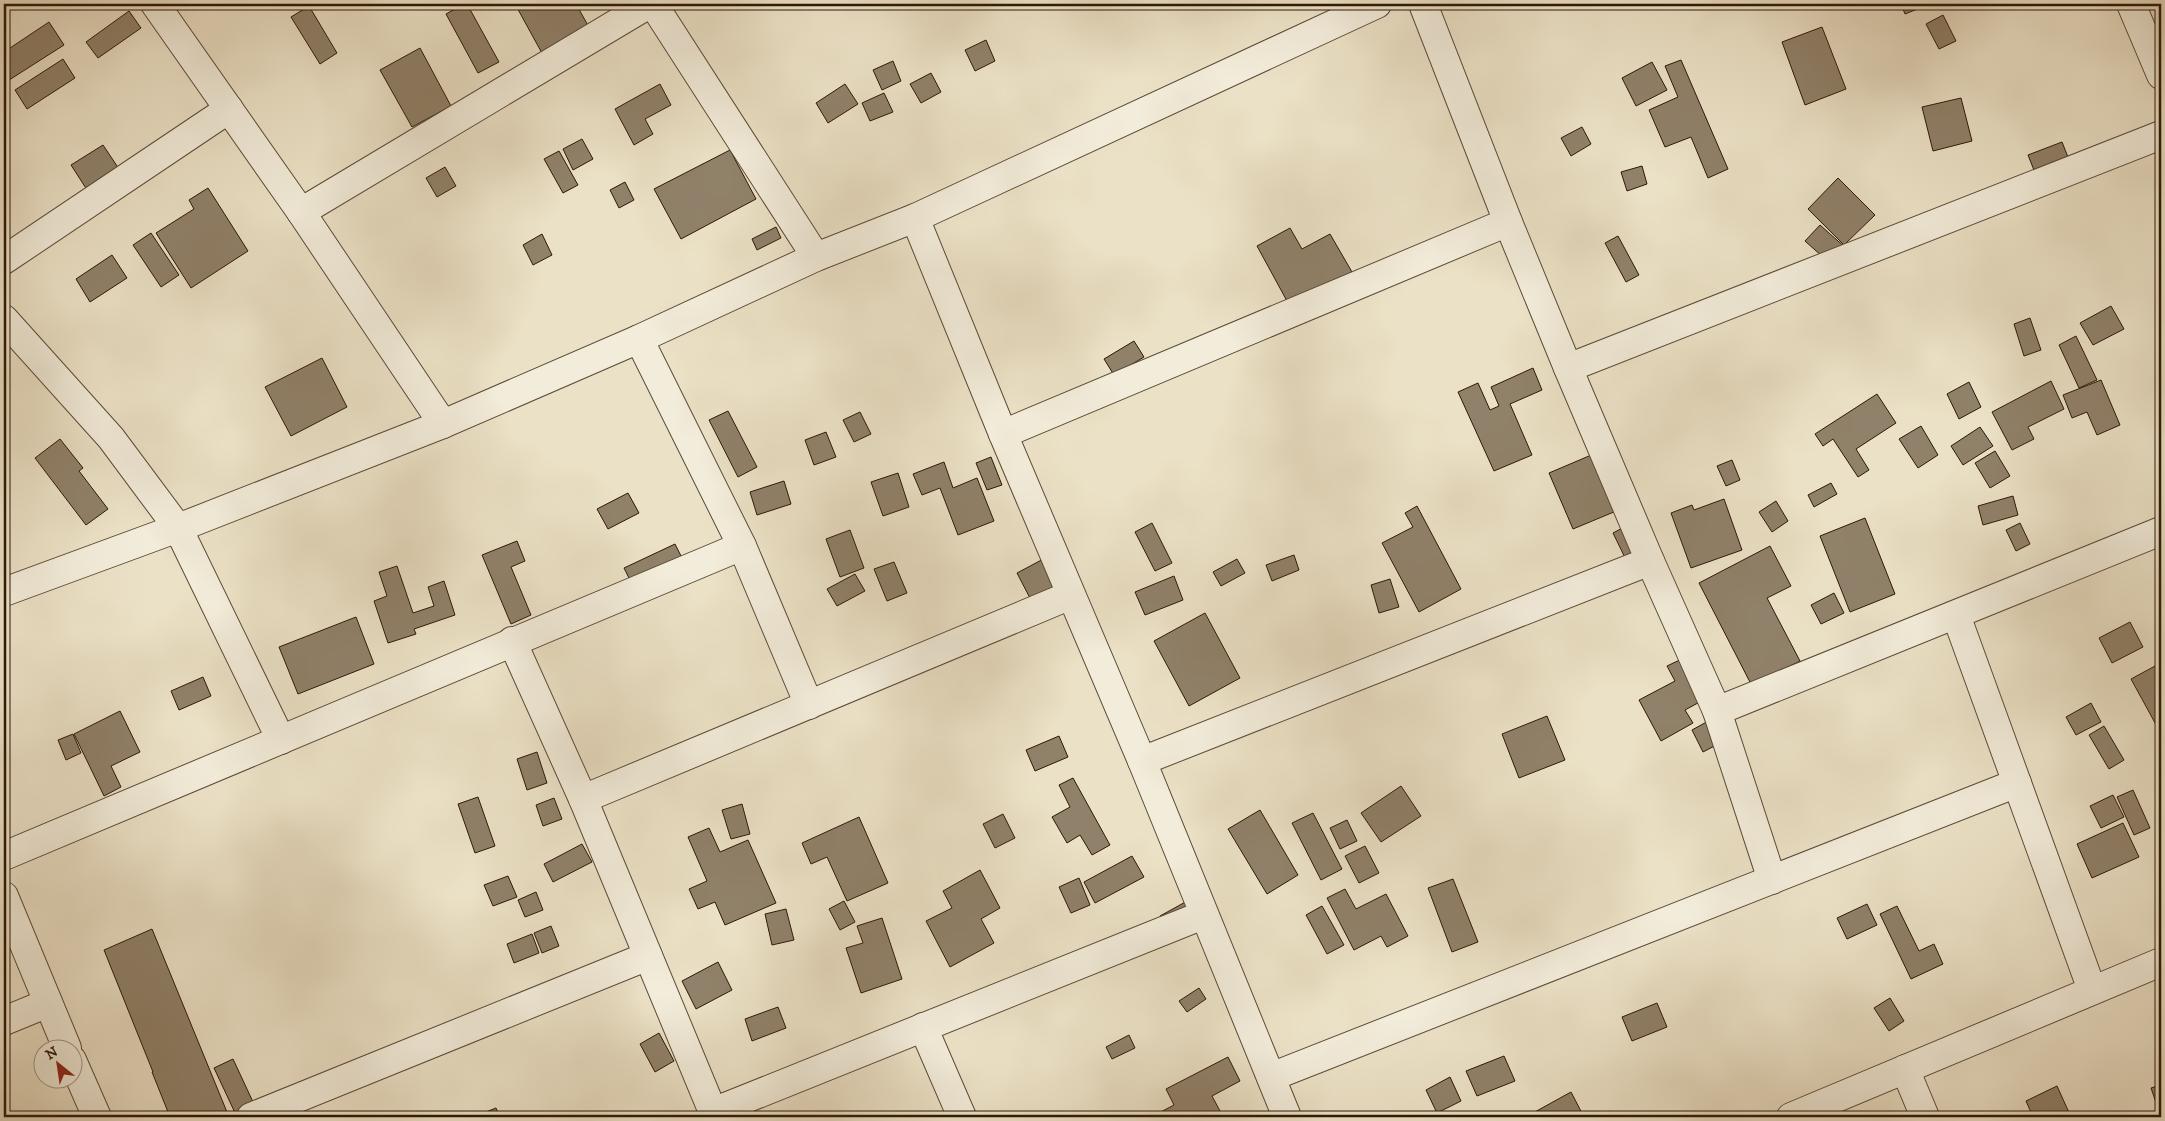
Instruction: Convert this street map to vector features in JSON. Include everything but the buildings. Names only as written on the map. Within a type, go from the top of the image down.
[{"type":"street","points":[[155,4],[301,212],[443,424]]},
{"type":"street","points":[[301,212],[651,4],[816,257]]},
{"type":"street","points":[[4,592],[178,528],[443,424],[639,339],[816,257],[914,218],[1377,4]]},
{"type":"street","points":[[1423,4],[1508,222],[1568,368],[1650,561],[1717,711],[1772,880]]},
{"type":"street","points":[[2131,4],[2161,75]]},
{"type":"street","points":[[4,260],[229,109]]},
{"type":"street","points":[[1568,368],[2161,135]]},
{"type":"street","points":[[914,218],[1070,596],[1142,761],[1203,915],[1287,1117]]},
{"type":"street","points":[[1003,434],[1508,222]]},
{"type":"street","points":[[4,319],[111,438],[178,528],[282,740]]},
{"type":"street","points":[[639,339],[742,546],[809,705]]},
{"type":"street","points":[[1717,711],[2161,531]]},
{"type":"street","points":[[4,856],[742,546]]},
{"type":"street","points":[[1142,761],[1650,561]]},
{"type":"street","points":[[583,799],[1070,596]]},
{"type":"street","points":[[1956,615],[2092,990]]},
{"type":"street","points":[[512,641],[583,799],[714,1114],[1203,915]]},
{"type":"street","points":[[1271,1078],[2017,783]]},
{"type":"street","points":[[4,896],[63,1038]]},
{"type":"street","points":[[251,1117],[648,956]]},
{"type":"street","points":[[1791,1117],[2161,962]]},
{"type":"street","points":[[4,1021],[48,1003]]},
{"type":"street","points":[[923,1028],[962,1117]]},
{"type":"street","points":[[1905,1069],[1925,1117]]},
{"type":"street","points":[[82,1083],[97,1117]]}]
